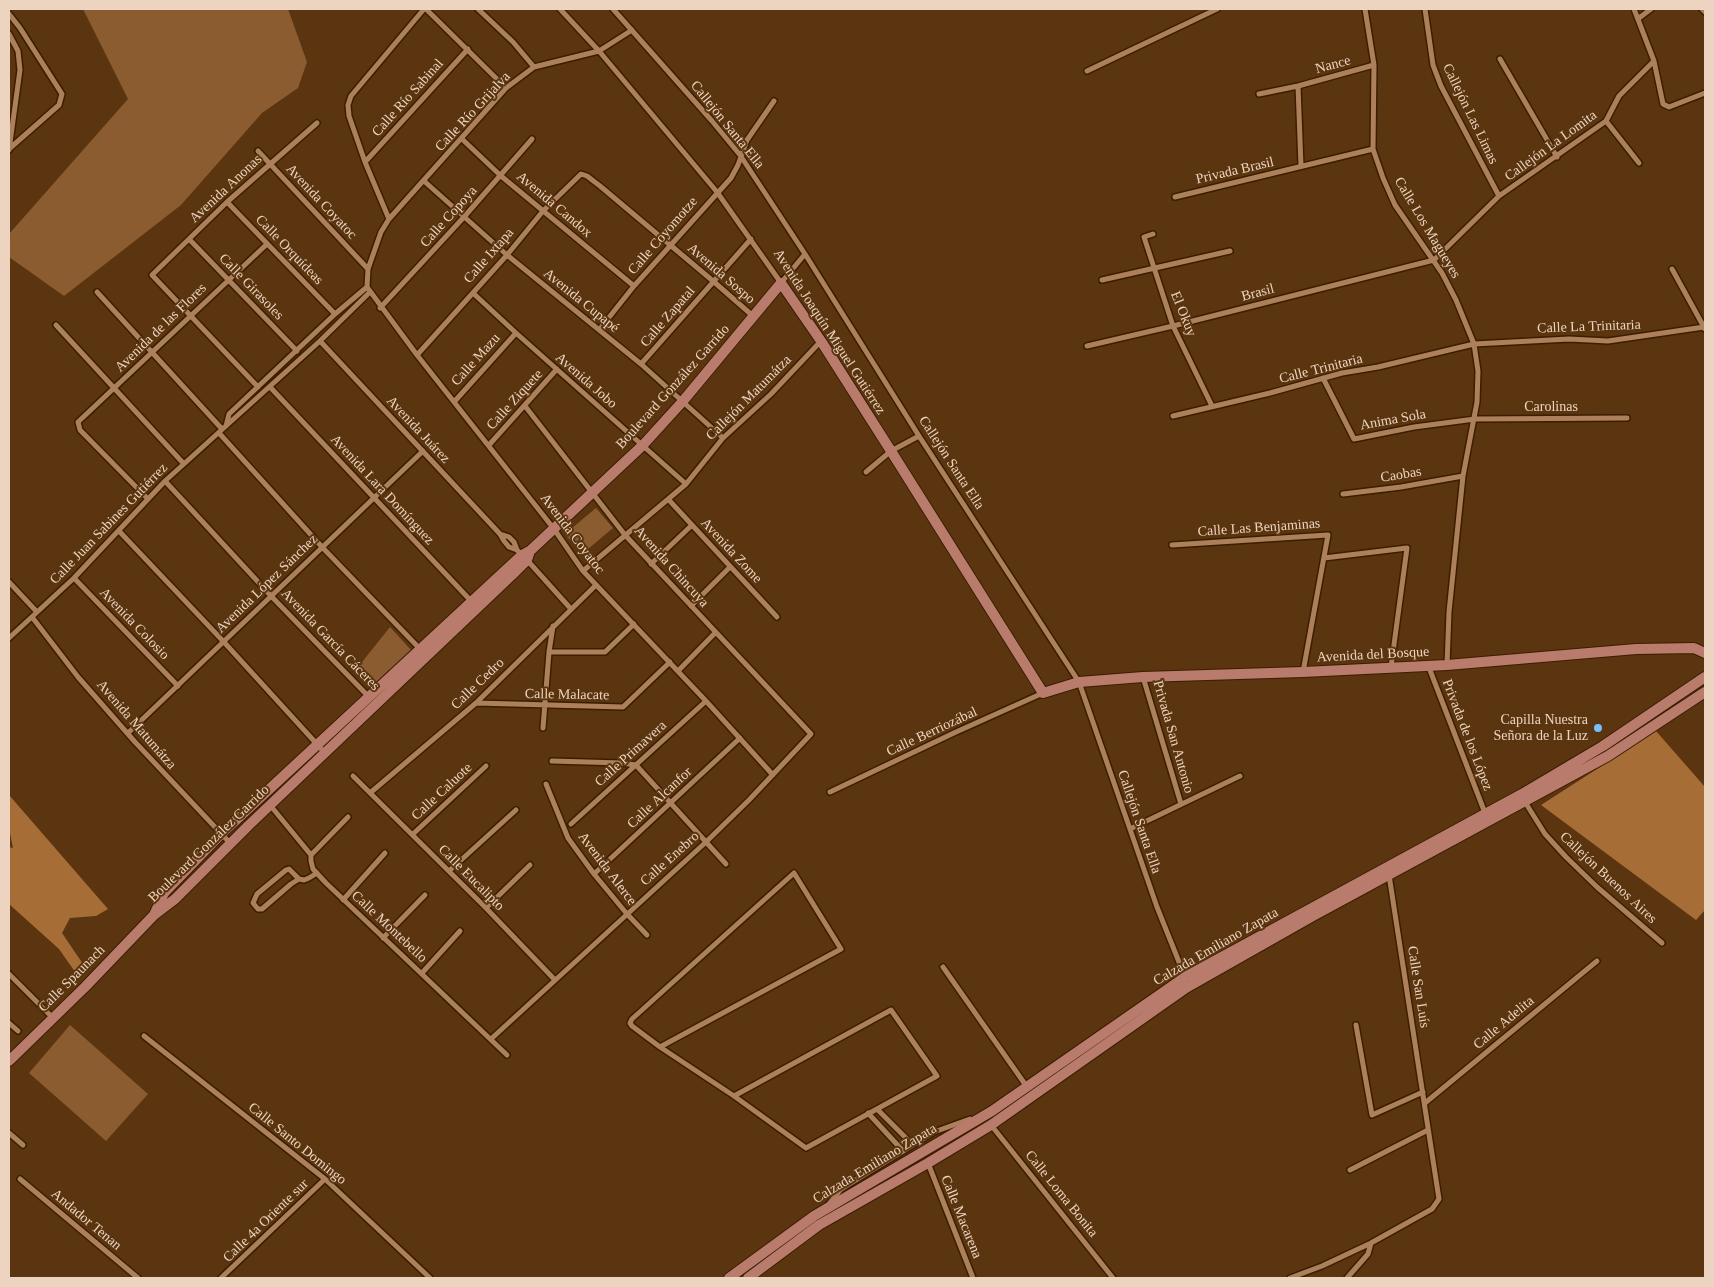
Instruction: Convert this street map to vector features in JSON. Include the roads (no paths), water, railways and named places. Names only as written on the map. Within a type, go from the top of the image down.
[{"type":"street","points":[[390,219],[365,162],[349,116],[348,105],[351,96],[425,9],[506,88]]},
{"type":"street","points":[[478,9],[513,42],[534,67]]},
{"type":"street","name":"Avenida Joaquín Miguel Gutiérrez","points":[[560,9],[599,51],[717,192],[751,239],[821,341],[1043,694]]},
{"type":"street","name":"Callejón Santa Ella","points":[[613,9],[740,155],[1079,682],[1158,907],[1185,977]]},
{"type":"street","points":[[1087,70],[1217,9]]},
{"type":"street","name":"Calle Los Magueyes","points":[[1366,9],[1374,65],[1373,149],[1383,178],[1396,204],[1434,260],[1456,300],[1474,344],[1479,387],[1475,418],[1462,476],[1449,612],[1447,665]]},
{"type":"street","name":"Callejón Las Limas","points":[[1425,9],[1433,65],[1441,86],[1499,196]]},
{"type":"street","points":[[1634,9],[1654,61],[1663,104],[1669,107],[1705,93]]},
{"type":"street","points":[[1639,18],[1651,9]]},
{"type":"street","points":[[1702,9],[1705,12]]},
{"type":"street","points":[[9,14],[62,94],[60,106],[9,150]]},
{"type":"street","points":[[9,150],[20,70],[18,51],[10,35],[20,28]]},
{"type":"street","name":"Calle Río Grijalva","points":[[368,269],[381,232],[390,219],[506,88],[534,67],[599,51],[632,30]]},
{"type":"street","name":"Calle Río Sabinal","points":[[365,162],[468,49]]},
{"type":"street","points":[[1500,59],[1557,157]]},
{"type":"street","name":"Callejón La Lomita","points":[[1434,260],[1499,196],[1606,121],[1619,96],[1654,61]]},
{"type":"street","name":"Nance","points":[[1259,94],[1298,86],[1374,65]]},
{"type":"street","points":[[1298,86],[1301,166]]},
{"type":"street","name":"Calle Coyomotze","points":[[599,330],[634,286],[731,178],[751,134],[774,101]]},
{"type":"street","points":[[1606,121],[1639,163]]},
{"type":"street","name":"Avenida Anonas","points":[[190,315],[152,275],[269,163],[317,123]]},
{"type":"street","name":"Avenida Candox","points":[[462,139],[501,176],[634,286]]},
{"type":"street","name":"Calle Copoya","points":[[380,308],[501,176],[532,139]]},
{"type":"street","name":"Privada Brasil","points":[[1175,197],[1373,149]]},
{"type":"street","name":"Avenida Coyatoc","points":[[258,151],[368,269]]},
{"type":"street","name":"Calle Ixtapa","points":[[417,355],[507,255],[543,211],[581,174]]},
{"type":"street","name":"Avenida Sospo","points":[[581,174],[587,176],[600,186],[753,316]]},
{"type":"street","name":"Avenida Cupapé","points":[[424,181],[507,255],[641,364],[723,438]]},
{"type":"street","name":"Calle Orquídeas","points":[[227,202],[335,314]]},
{"type":"street","name":"El Okuy","points":[[1153,234],[1144,237],[1173,326],[1212,406]]},
{"type":"street","name":"Calle Girasoles","points":[[189,239],[297,351]]},
{"type":"street","name":"Calle Zapatal","points":[[641,364],[751,239]]},
{"type":"street","name":"Avenida de las Flores","points":[[148,499],[80,430],[78,422],[267,244]]},
{"type":"street","points":[[1102,280],[1230,251]]},
{"type":"street","name":"Boulevard González Garrido","points":[[154,915],[164,893],[222,833],[317,745],[373,700],[475,605],[524,554],[643,445],[683,401],[805,254]]},
{"type":"street","name":"Brasil","points":[[1087,346],[1434,260]]},
{"type":"street","points":[[368,269],[368,290]]},
{"type":"street","points":[[1672,269],[1705,328]]},
{"type":"street","name":"Avenida Coyatoc","points":[[368,290],[380,308],[554,528],[583,571],[670,662],[773,776]]},
{"type":"street","name":"Calle Juan Sabines Gutiérrez","points":[[222,429],[229,414],[335,314],[368,290]]},
{"type":"street","name":"Calle Juan Sabines Gutiérrez","points":[[9,638],[74,578],[165,481],[320,341],[368,290]]},
{"type":"street","points":[[98,292],[222,429],[322,547],[424,652]]},
{"type":"street","name":"Avenida Jobo","points":[[473,293],[686,484]]},
{"type":"street","points":[[190,315],[258,387]]},
{"type":"street","points":[[56,325],[184,464]]},
{"type":"street","name":"Calle La Trinitaria","points":[[1474,344],[1569,339],[1608,341],[1705,328]]},
{"type":"street","name":"Calle Mazu","points":[[454,402],[516,333]]},
{"type":"street","name":"Avenida Juárez","points":[[320,341],[500,534],[509,537],[524,554]]},
{"type":"street","name":"Callejón Matumátza","points":[[583,571],[686,484],[723,438],[771,394],[821,341]]},
{"type":"street","name":"Calle Trinitaria","points":[[1174,416],[1323,378],[1474,344]]},
{"type":"street","name":"Calle Ziquete","points":[[489,445],[557,369]]},
{"type":"street","name":"Anima Sola","points":[[1323,378],[1354,439],[1414,427],[1475,418]]},
{"type":"street","name":"Avenida Lara Domínguez","points":[[270,387],[475,605]]},
{"type":"street","name":"Avenida Chincuya","points":[[524,406],[625,535],[811,734]]},
{"type":"street","name":"Carolinas","points":[[1475,418],[1627,418]]},
{"type":"street","points":[[866,472],[891,451],[919,436]]},
{"type":"street","name":"Avenida López Sánchez","points":[[128,733],[423,451]]},
{"type":"street","name":"Caobas","points":[[1343,494],[1401,487],[1462,476]]},
{"type":"street","name":"Avenida García Cáceres","points":[[165,481],[272,597],[373,700]]},
{"type":"street","name":"Avenida Zome","points":[[668,499],[777,617]]},
{"type":"street","points":[[651,564],[692,525]]},
{"type":"street","points":[[118,531],[223,641],[325,753]]},
{"type":"street","name":"Calle Las Benjaminas","points":[[1172,545],[1328,535],[1302,672]]},
{"type":"street","points":[[1324,558],[1407,548],[1391,667]]},
{"type":"street","points":[[524,554],[571,609]]},
{"type":"street","points":[[690,606],[730,567]]},
{"type":"street","name":"Avenida Colosio","points":[[74,578],[178,686]]},
{"type":"street","points":[[9,582],[37,612]]},
{"type":"street","name":"Calle Cedro","points":[[370,793],[476,703],[553,625],[596,585]]},
{"type":"street","name":"Avenida Matumátza","points":[[32,616],[78,677],[162,772],[222,833],[230,844]]},
{"type":"street","points":[[549,652],[605,652],[634,624]]},
{"type":"street","points":[[543,728],[553,625]]},
{"type":"street","points":[[678,671],[715,633]]},
{"type":"street","name":"Avenida del Bosque","points":[[1043,694],[1079,682],[1143,676],[1302,672],[1447,665],[1636,649],[1694,648],[1705,653]]},
{"type":"street","name":"Calle Malacate","points":[[476,703],[623,707],[670,662]]},
{"type":"street","name":"Privada de los López","points":[[1428,665],[1485,813]]},
{"type":"street","name":"Privada San Antonio","points":[[1143,676],[1181,804]]},
{"type":"street","name":"Calzada Emiliano Zapata","points":[[729,1278],[824,1210],[992,1111],[1185,977],[1218,963],[1388,875],[1405,862],[1485,813],[1522,794],[1602,746],[1705,677]]},
{"type":"street","name":"Calzada Emiliano Zapata","points":[[748,1278],[819,1226],[928,1164],[991,1125],[1186,988],[1218,963],[1405,862],[1526,802],[1608,756],[1705,692]]},
{"type":"street","name":"Calle Berriozábal","points":[[830,792],[956,732],[1043,694]]},
{"type":"street","name":"Boulevard González Garrido","points":[[154,915],[175,899],[325,753],[373,700]]},
{"type":"street","name":"Calle Primavera","points":[[571,824],[706,701]]},
{"type":"street","name":"Calle Enebro","points":[[491,1039],[706,842],[773,776],[811,734]]},
{"type":"street","name":"Calle Alcanfor","points":[[594,874],[740,738]]},
{"type":"street","points":[[552,761],[636,765],[726,864]]},
{"type":"street","name":"Calle Caluote","points":[[412,834],[486,766]]},
{"type":"street","name":"Calle Eucalipto","points":[[353,776],[486,908],[555,980]]},
{"type":"street","points":[[1130,829],[1240,776]]},
{"type":"street","name":"Avenida Alerce","points":[[546,784],[568,838],[626,914],[647,935]]},
{"type":"street","name":"Callejón Buenos Aires","points":[[1526,802],[1545,834],[1566,856],[1662,943]]},
{"type":"street","name":"Calle Montebello","points":[[270,805],[311,855],[313,869],[343,900],[507,1055]]},
{"type":"street","points":[[449,871],[516,810]]},
{"type":"street","points":[[311,855],[348,816]]},
{"type":"street","points":[[343,900],[385,853]]},
{"type":"street","points":[[486,908],[530,865]]},
{"type":"street","points":[[299,879],[289,869],[286,870],[257,894],[253,904],[258,909],[266,906],[291,884],[317,873]]},
{"type":"street","points":[[660,1047],[841,950],[794,873],[632,1019],[630,1023],[632,1026],[660,1047],[734,1096],[806,1148],[937,1076],[891,1010],[734,1096]]},
{"type":"street","name":"Calle San Luís","points":[[1290,1278],[1371,1244],[1432,1209],[1439,1199],[1388,875]]},
{"type":"street","points":[[383,938],[425,895]]},
{"type":"street","name":"Calle Spaunach","points":[[9,1061],[86,987],[154,915]]},
{"type":"street","points":[[422,973],[460,931]]},
{"type":"street","name":"Calle Adelita","points":[[1425,1103],[1597,961]]},
{"type":"street","points":[[943,967],[1027,1087]]},
{"type":"street","points":[[9,974],[53,1018]]},
{"type":"street","points":[[9,1023],[18,1031]]},
{"type":"street","points":[[1356,1026],[1372,1115],[1423,1092]]},
{"type":"street","name":"Calle Santo Domingo","points":[[144,1036],[325,1179],[430,1278]]},
{"type":"street","points":[[877,1109],[912,1145]]},
{"type":"street","points":[[824,1210],[841,1189],[934,1132],[992,1111]]},
{"type":"street","points":[[868,1114],[903,1151]]},
{"type":"street","name":"Calle Loma Bonita","points":[[991,1125],[1113,1278]]},
{"type":"street","points":[[1350,1170],[1428,1130]]},
{"type":"street","points":[[9,1133],[23,1145]]},
{"type":"street","name":"Calle Macarena","points":[[928,1164],[973,1278]]},
{"type":"street","name":"Calle 4a Oriente sur","points":[[221,1278],[325,1179]]},
{"type":"street","name":"Andador Tenan","points":[[20,1180],[138,1278]]},
{"type":"street","points":[[1347,1278],[1368,1254],[1371,1244]]},
{"type":"place","name":"Capilla Nuestra Señora de la Luz","points":[[1598,728]]}]
